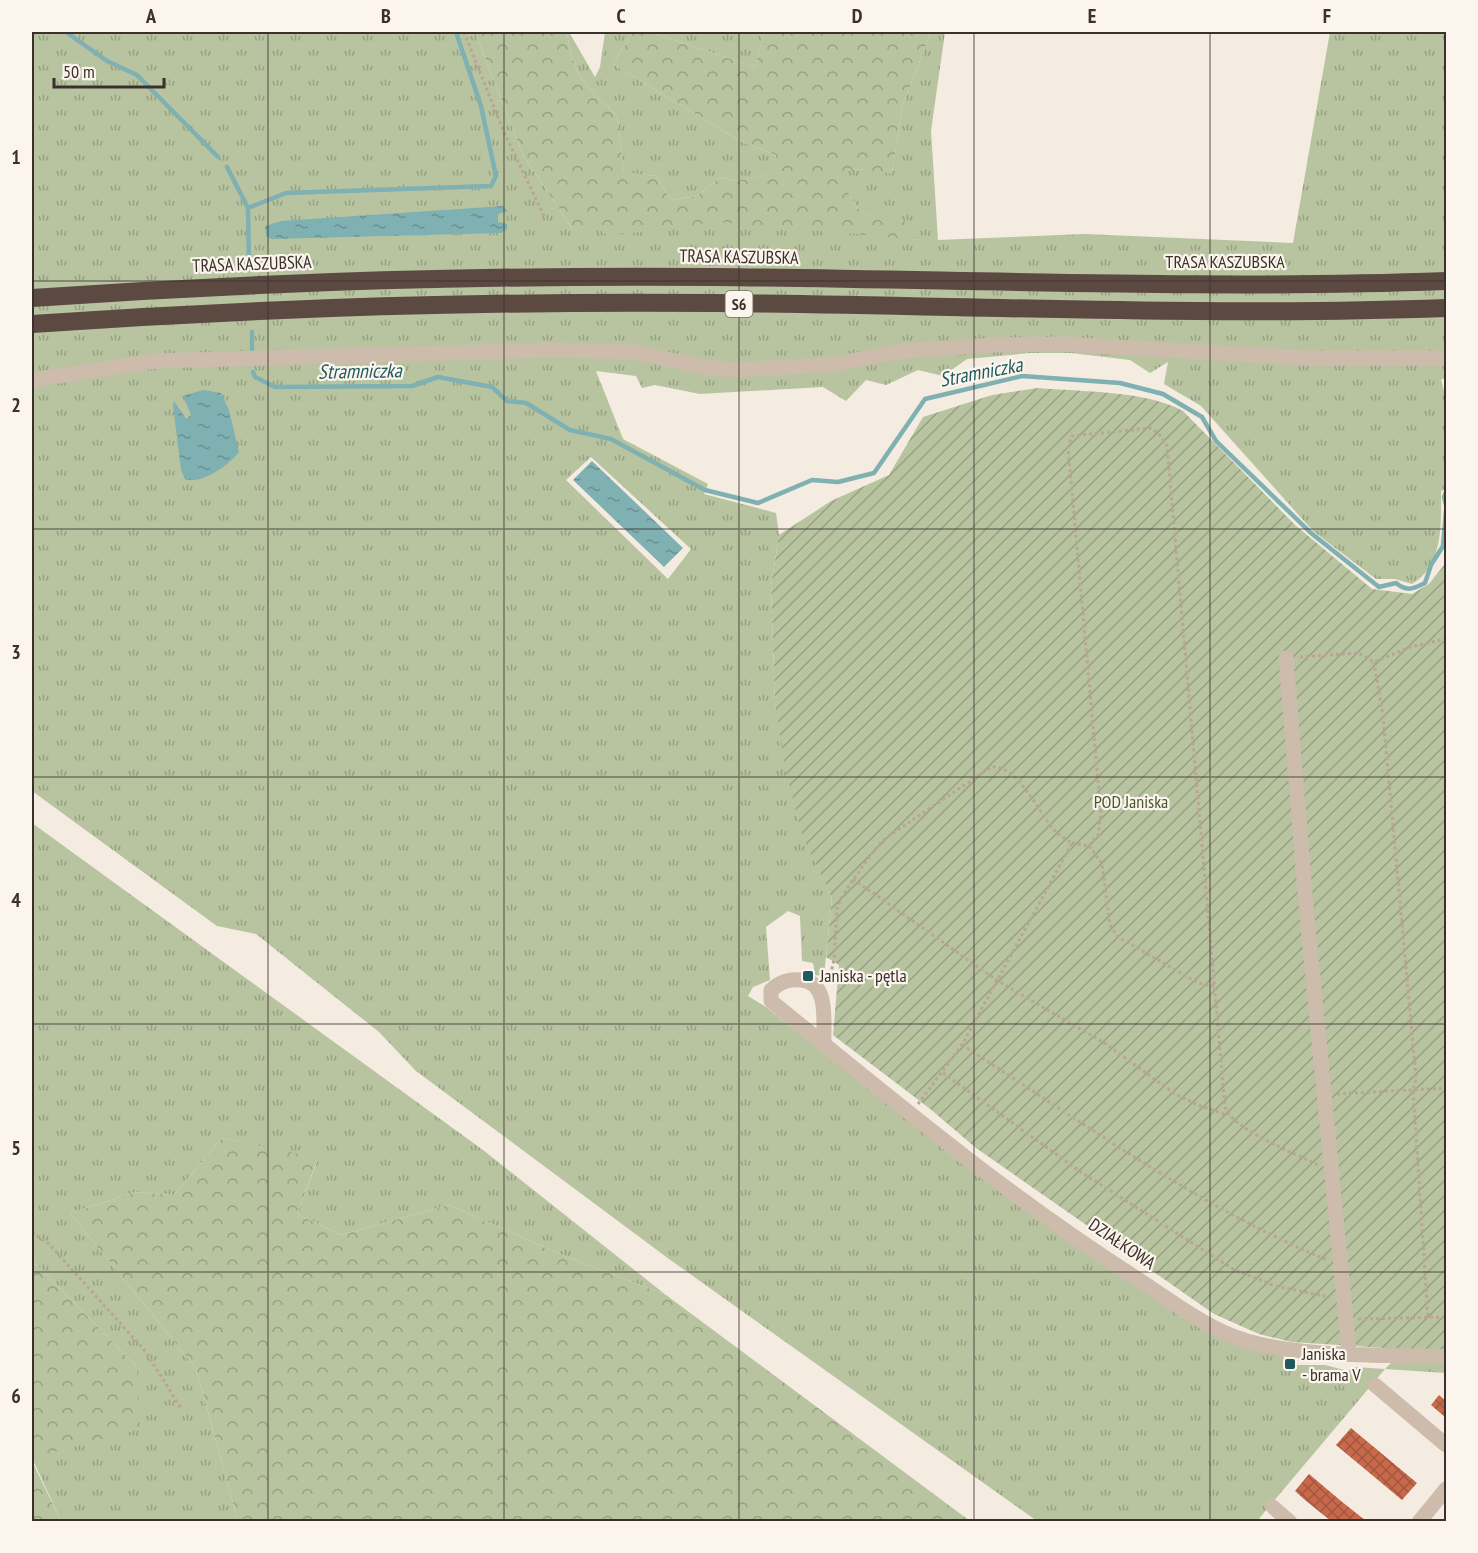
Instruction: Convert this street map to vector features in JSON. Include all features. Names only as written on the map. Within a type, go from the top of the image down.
[{"type":"highway","name":"TRASA KASZUBSKA","points":[[32,298],[304,283],[564,277],[1285,284],[1446,281]]},
{"type":"highway","name":"S6","points":[[32,324],[289,310],[550,303],[1207,310],[1446,308]]},
{"type":"street","points":[[32,380],[155,361],[567,350],[634,352],[703,367],[736,370],[829,365],[925,348],[993,345],[1061,344],[1306,358],[1446,358]]},
{"type":"street","points":[[1286,658],[1330,1171],[1349,1352]]},
{"type":"street","name":"DZIAŁKOWA","points":[[822,997],[815,986],[806,980],[779,983],[771,990],[771,1001],[965,1159],[1052,1221],[1212,1327],[1231,1336],[1269,1347],[1446,1357]]},
{"type":"street","points":[[822,997],[824,1044]]},
{"type":"street","points":[[1375,1384],[1446,1445]]},
{"type":"street","points":[[1419,1521],[1446,1488]]},
{"type":"street","points":[[1273,1507],[1290,1521]]},
{"type":"path","points":[[465,32],[503,130],[545,218]]},
{"type":"path","points":[[1089,846],[1098,835],[1101,815],[1068,447],[1072,436],[1150,428],[1159,434],[1167,446],[1227,1115]]},
{"type":"path","points":[[1374,662],[1410,647],[1445,639]]},
{"type":"path","points":[[1286,658],[1359,653],[1374,662],[1383,716],[1416,1078],[1413,1090],[1428,1318]]},
{"type":"path","points":[[822,997],[834,960],[837,908],[854,879],[884,840],[991,767],[1000,766],[1014,775],[1057,833],[1072,843],[1089,846],[1102,863],[1110,925],[1118,937],[1198,983],[1214,986]]},
{"type":"path","points":[[910,1114],[962,1045],[1072,843]]},
{"type":"path","points":[[854,879],[998,981],[1106,1044],[1175,1094],[1227,1115],[1242,1126],[1330,1171]]},
{"type":"path","points":[[962,1045],[1190,1191],[1292,1245],[1340,1265]]},
{"type":"path","points":[[943,1073],[1081,1172],[1233,1269],[1275,1286],[1343,1302]]},
{"type":"path","points":[[1324,1098],[1345,1092],[1446,1088]]},
{"type":"path","points":[[32,1232],[49,1244],[146,1352],[182,1410]]},
{"type":"path","points":[[1345,1319],[1446,1317]]},
{"type":"green space","points":[[32,32],[475,32],[523,155],[573,230],[698,201],[919,240],[900,217],[862,214],[834,172],[860,169],[892,173],[902,107],[931,32],[945,32],[931,131],[938,240],[1085,234],[1293,243],[1330,32],[1446,32],[1446,379],[1441,379],[1446,400],[1446,489],[1441,491],[1440,529],[1435,555],[1430,566],[1412,584],[1395,579],[1376,579],[1313,531],[1201,406],[1164,384],[1168,362],[1150,373],[1130,360],[1071,353],[1030,353],[967,359],[943,376],[918,370],[886,385],[866,380],[846,401],[823,387],[700,394],[655,385],[642,388],[636,376],[596,371],[623,439],[708,484],[704,494],[776,513],[779,535],[771,586],[775,703],[803,837],[832,898],[824,976],[815,975],[813,963],[802,961],[800,916],[788,911],[766,927],[770,980],[753,987],[748,996],[766,1007],[963,1164],[1103,1263],[1284,1356],[1283,1365],[1325,1365],[1348,1371],[1355,1367],[1385,1369],[1257,1521],[1037,1521],[669,1259],[416,1071],[379,1032],[256,934],[217,926],[32,791]],"holes":[[[591,457],[691,549],[668,579],[566,480]]]},
{"type":"green space","points":[[475,32],[567,32],[577,70],[589,88],[617,116],[624,172],[656,176],[671,200],[697,196],[720,177],[737,181],[770,173],[776,155],[740,141],[613,64],[633,32],[650,32],[755,67],[764,32],[931,32],[902,107],[892,174],[860,169],[835,173],[862,214],[900,216],[920,240],[719,222],[608,236],[595,226],[573,230],[523,155]]},
{"type":"green space","points":[[567,32],[595,77],[600,67],[605,32],[633,32],[613,64],[740,141],[776,155],[771,173],[737,181],[720,177],[697,196],[671,200],[656,176],[624,173],[617,116],[589,88],[577,70]]},
{"type":"green space","points":[[650,32],[764,32],[755,67]]},
{"type":"green space","name":"POD Janiska","points":[[1038,388],[1132,396],[1168,404],[1183,411],[1295,525],[1372,589],[1412,594],[1429,584],[1444,565],[1446,539],[1446,1352],[1292,1342],[1259,1334],[1214,1314],[976,1148],[929,1108],[833,1035],[839,965],[826,957],[832,898],[803,838],[786,772],[775,703],[771,586],[779,535],[831,501],[889,475],[923,417],[992,395]]},
{"type":"green space","points":[[32,823],[483,1150],[666,1295],[562,1255],[449,1205],[341,1235],[297,1214],[318,1159],[222,1138],[174,1195],[136,1192],[70,1213],[196,1368],[238,1521],[61,1521],[32,1458],[137,1367],[32,1260]]},
{"type":"green space","points":[[222,1138],[318,1158],[297,1214],[341,1235],[449,1205],[562,1255],[666,1295],[970,1521],[238,1521],[196,1368],[70,1213],[136,1192],[174,1195]]},
{"type":"green space","points":[[32,1260],[137,1367],[140,1429],[32,1458]]},
{"type":"green space","points":[[1393,1361],[1446,1363],[1446,1373],[1385,1369]]},
{"type":"green space","points":[[32,1461],[61,1521],[32,1521]]},
{"type":"water","points":[[503,206],[508,211],[498,214],[498,222],[507,224],[507,229],[501,233],[271,239],[266,236],[265,226],[281,221]]},
{"type":"water","points":[[203,390],[221,393],[229,410],[239,452],[229,463],[207,477],[185,479],[181,470],[174,401],[186,419],[191,415],[183,396]]},
{"type":"water","points":[[592,461],[683,548],[664,567],[573,480]]},
{"type":"building","points":[[1439,1395],[1446,1401],[1446,1418],[1431,1405]]},
{"type":"building","points":[[1351,1428],[1417,1483],[1402,1500],[1336,1445]]},
{"type":"building","points":[[1309,1474],[1366,1521],[1331,1521],[1305,1500],[1295,1491]]},
{"type":"waterway","name":"Stramniczka","points":[[66,32],[107,61],[137,75],[218,157]]},
{"type":"waterway","points":[[248,208],[286,193],[491,186],[496,176],[481,106],[456,32]]},
{"type":"waterway","name":"Stramniczka","points":[[227,167],[248,208],[249,264]]},
{"type":"waterway","name":"Stramniczka","points":[[252,332],[252,349]]},
{"type":"waterway","name":"Stramniczka","points":[[253,372],[255,377],[275,387],[412,386],[438,377],[492,387],[507,401],[526,403],[570,430],[611,439],[705,490],[758,503],[812,480],[838,482],[874,473],[925,399],[1022,376],[1120,383],[1163,394],[1202,417],[1216,441],[1311,533],[1379,587],[1396,583],[1403,588],[1410,589],[1425,583],[1431,565],[1443,546],[1446,511]]},
{"type":"waterway","name":"Stramniczka","points":[[1446,492],[1444,497],[1446,505]]},
{"type":"place","name":"Janiska - pętla","points":[[808,976]]},
{"type":"place","name":"Janiska - brama V","points":[[1290,1364]]}]
